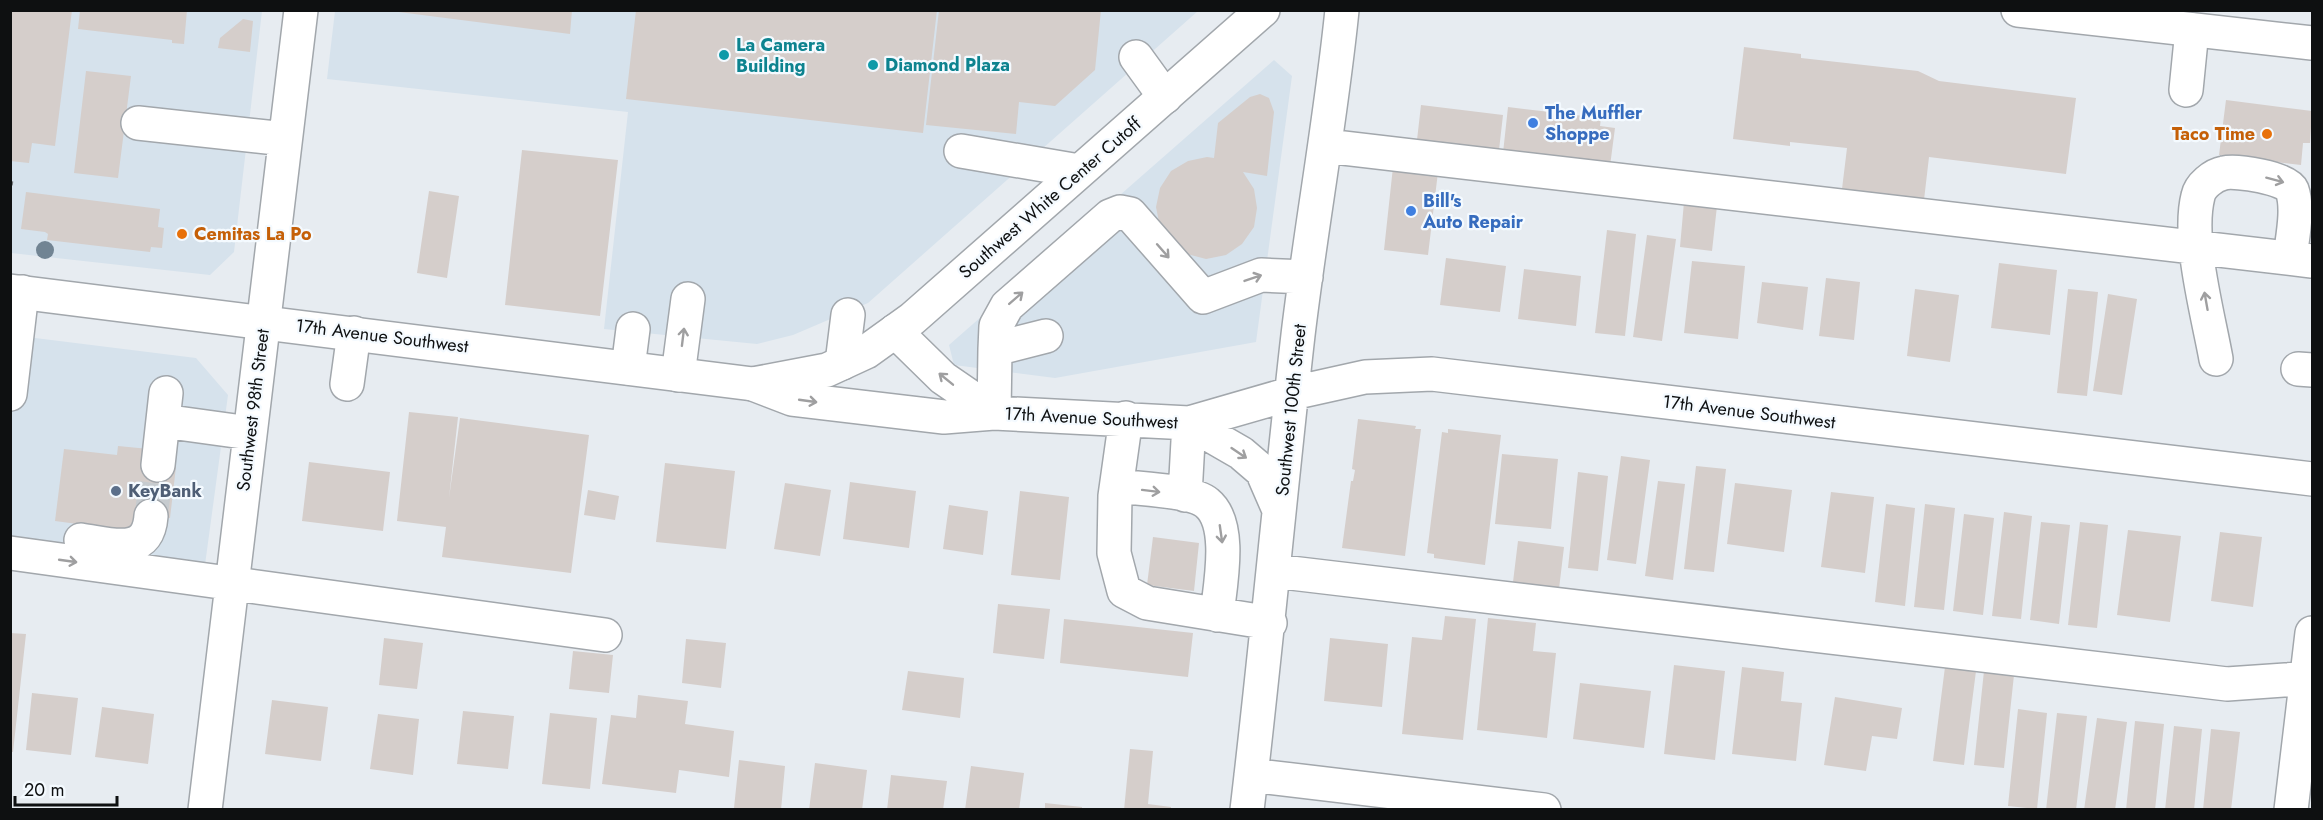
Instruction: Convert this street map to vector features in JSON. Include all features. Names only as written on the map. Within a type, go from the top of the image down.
[{"type":"street","name":"Southwest 98th Street","points":[[205,810],[301,10]]},
{"type":"street","name":"Southwest White Center Cutoff","points":[[835,366],[866,352],[912,319],[1263,10]]},
{"type":"street","name":"Southwest 100th Street","points":[[1247,810],[1270,623],[1306,277],[1326,146],[1342,10]]},
{"type":"street","points":[[2023,11],[2313,43]]},
{"type":"street","points":[[2186,90],[2192,30]]},
{"type":"street","points":[[1136,57],[1165,97]]},
{"type":"street","points":[[138,123],[285,139]]},
{"type":"street","points":[[1326,146],[2197,248],[2301,260],[2294,199],[2291,188],[2280,179],[2224,173],[2208,181],[2198,194],[2194,229],[2197,248],[2216,359]]},
{"type":"street","points":[[961,151],[1078,171]]},
{"type":"street","points":[[994,413],[996,326],[1007,306],[1114,213],[1130,214],[1203,297],[1261,275],[1306,277]]},
{"type":"street","points":[[10,394],[16,292]]},
{"type":"street","name":"17th Avenue Southwest","points":[[16,292],[264,321],[753,384],[792,399],[944,417],[994,413],[1189,423],[1293,393],[1365,377],[1432,374],[2313,479]]},
{"type":"street","points":[[678,375],[688,299]]},
{"type":"street","points":[[835,366],[848,315]]},
{"type":"street","points":[[628,368],[633,329]]},
{"type":"street","name":"17th Avenue Southwest","points":[[895,330],[943,378],[994,413]]},
{"type":"street","points":[[347,384],[354,333]]},
{"type":"street","points":[[995,349],[1046,336]]},
{"type":"street","name":"17th Avenue Southwest","points":[[753,384],[835,366]]},
{"type":"street","points":[[158,465],[165,407],[250,432]]},
{"type":"street","points":[[1126,418],[1117,486],[1114,553],[1125,591],[1147,603],[1270,623]]},
{"type":"street","points":[[1185,495],[1189,423]]},
{"type":"street","name":"17th Avenue Southwest","points":[[1189,423],[1241,453],[1262,471],[1280,511]]},
{"type":"street","points":[[1117,486],[1185,495],[1207,502],[1219,517],[1223,540],[1217,615]]},
{"type":"street","points":[[10,531],[130,545],[147,534],[151,516]]},
{"type":"street","points":[[10,553],[605,635]]},
{"type":"street","points":[[1274,571],[2227,684],[2310,677]]},
{"type":"street","points":[[2291,810],[2310,677],[2313,633]]},
{"type":"street","points":[[1251,775],[1544,810]]},
{"type":"path","points":[[10,183],[17,184]]},
{"type":"shaded area","points":[[11,11],[262,11],[234,252],[210,275],[11,253]]},
{"type":"shaded area","points":[[335,11],[1198,11],[868,303],[793,335],[757,344],[604,329],[628,112],[327,79]]},
{"type":"shaded area","points":[[1274,60],[1292,76],[1256,342],[1055,378],[954,365],[949,345]]},
{"type":"shaded area","points":[[11,335],[196,358],[228,395],[202,587],[11,562]]},
{"type":"building","points":[[10,10],[72,10],[55,146],[32,143],[29,163],[10,161]]},
{"type":"building","points":[[80,10],[187,10],[184,44],[172,43],[172,40],[78,29]]},
{"type":"building","points":[[383,10],[572,10],[570,34]]},
{"type":"building","points":[[636,10],[937,10],[923,133],[626,99]]},
{"type":"building","points":[[939,10],[1101,10],[1095,70],[1055,106],[1019,102],[1016,134],[926,125]]},
{"type":"building","points":[[243,19],[253,21],[250,52],[218,48],[220,38]]},
{"type":"building","points":[[1744,47],[1801,54],[1801,58],[1918,71],[1939,81],[2076,98],[2066,174],[1929,157],[1924,200],[1842,189],[1847,148],[1790,142],[1790,146],[1733,139]]},
{"type":"building","points":[[86,71],[131,76],[118,178],[74,173]]},
{"type":"building","points":[[1260,94],[1269,98],[1274,112],[1267,176],[1243,172],[1254,189],[1257,208],[1254,227],[1242,244],[1226,255],[1206,259],[1187,254],[1160,227],[1156,207],[1160,188],[1171,171],[1188,161],[1214,158],[1218,123],[1250,97]]},
{"type":"building","name":"Taco Time","points":[[2226,100],[2312,111],[2310,143],[2303,143],[2301,165],[2219,155]]},
{"type":"building","points":[[1421,105],[1503,115],[1499,150],[1417,140]]},
{"type":"building","points":[[1508,107],[1601,118],[1600,126],[1615,128],[1610,166],[1503,153]]},
{"type":"building","points":[[522,150],[618,160],[600,316],[505,305]]},
{"type":"building","name":"Bill's Auto Repair","points":[[1393,167],[1438,172],[1428,255],[1384,250]]},
{"type":"building","points":[[429,191],[459,196],[447,278],[417,273]]},
{"type":"building","points":[[26,192],[160,209],[158,227],[164,228],[162,248],[151,247],[150,252],[47,240],[48,234],[45,232],[21,229]]},
{"type":"building","points":[[1684,202],[1717,206],[1712,251],[1680,247]]},
{"type":"building","points":[[1607,230],[1636,234],[1625,336],[1595,333]]},
{"type":"building","points":[[1647,235],[1676,239],[1662,341],[1633,337]]},
{"type":"building","points":[[1446,258],[1506,266],[1500,312],[1440,305]]},
{"type":"building","points":[[1692,261],[1745,266],[1738,339],[1684,333]]},
{"type":"building","points":[[1999,263],[2057,270],[2050,335],[1991,328]]},
{"type":"building","points":[[1524,269],[1581,276],[1576,326],[1518,319]]},
{"type":"building","points":[[1826,278],[1860,282],[1854,340],[1819,336]]},
{"type":"building","points":[[1762,282],[1808,287],[1803,330],[1757,323]]},
{"type":"building","points":[[1915,289],[1959,295],[1950,362],[1907,356]]},
{"type":"building","points":[[2068,289],[2098,292],[2087,396],[2057,393]]},
{"type":"building","points":[[2108,294],[2137,299],[2122,395],[2093,391]]},
{"type":"building","points":[[409,412],[458,417],[449,498],[460,418],[589,435],[571,573],[442,557],[446,527],[397,521]]},
{"type":"building","points":[[1358,419],[1416,426],[1415,429],[1421,429],[1405,556],[1342,548],[1351,481],[1353,481],[1355,470],[1352,469]]},
{"type":"building","points":[[1448,429],[1501,435],[1485,565],[1434,558],[1434,554],[1427,553],[1442,432],[1448,433]]},
{"type":"building","name":"KeyBank","points":[[118,446],[149,449],[147,463],[176,467],[170,518],[141,515],[138,532],[55,521],[64,449],[117,455]]},
{"type":"building","points":[[1502,454],[1558,459],[1551,529],[1495,524]]},
{"type":"building","points":[[1621,456],[1650,460],[1636,564],[1607,560]]},
{"type":"building","points":[[309,462],[390,472],[383,531],[302,521]]},
{"type":"building","points":[[665,463],[735,471],[726,549],[656,542]]},
{"type":"building","points":[[1696,466],[1726,469],[1714,572],[1684,569]]},
{"type":"building","points":[[1578,472],[1608,476],[1598,571],[1568,568]]},
{"type":"building","points":[[1658,481],[1685,484],[1673,580],[1645,576]]},
{"type":"building","points":[[850,482],[916,491],[909,548],[843,539]]},
{"type":"building","points":[[785,483],[831,490],[820,556],[774,549]]},
{"type":"building","points":[[1735,483],[1792,490],[1784,552],[1727,544]]},
{"type":"building","points":[[588,490],[619,496],[615,520],[584,515]]},
{"type":"building","points":[[1020,491],[1069,497],[1060,580],[1011,575]]},
{"type":"building","points":[[1831,492],[1874,497],[1865,573],[1821,567]]},
{"type":"building","points":[[1886,504],[1915,508],[1905,606],[1875,602]]},
{"type":"building","points":[[1925,504],[1955,508],[1944,610],[1914,607]]},
{"type":"building","points":[[949,505],[988,511],[983,555],[943,549]]},
{"type":"building","points":[[2004,512],[2032,516],[2021,619],[1992,616]]},
{"type":"building","points":[[1964,514],[1994,518],[1983,615],[1953,611]]},
{"type":"building","points":[[2041,522],[2070,525],[2059,624],[2030,620]]},
{"type":"building","points":[[2080,522],[2108,525],[2097,628],[2068,625]]},
{"type":"building","points":[[2128,530],[2181,536],[2170,622],[2117,615]]},
{"type":"building","points":[[2220,532],[2262,537],[2253,607],[2211,601]]},
{"type":"building","points":[[1153,537],[1199,543],[1194,591],[1147,585]]},
{"type":"building","points":[[1518,541],[1564,547],[1559,589],[1513,582]]},
{"type":"building","points":[[998,604],[1050,609],[1044,659],[993,653]]},
{"type":"building","points":[[1445,616],[1476,619],[1463,740],[1402,734],[1412,637],[1442,640]]},
{"type":"building","points":[[1488,618],[1536,623],[1533,651],[1556,653],[1547,738],[1477,730]]},
{"type":"building","points":[[1064,619],[1193,633],[1188,677],[1060,663]]},
{"type":"building","points":[[10,633],[26,634],[13,752],[10,752]]},
{"type":"building","points":[[384,638],[423,643],[417,689],[379,685]]},
{"type":"building","points":[[1330,638],[1388,644],[1382,707],[1324,701]]},
{"type":"building","points":[[686,639],[726,643],[721,688],[682,683]]},
{"type":"building","points":[[573,651],[613,655],[609,693],[569,689]]},
{"type":"building","points":[[1674,665],[1725,671],[1715,760],[1664,754]]},
{"type":"building","points":[[1742,667],[1784,672],[1781,701],[1802,703],[1796,761],[1732,754]]},
{"type":"building","points":[[1945,667],[1976,671],[1964,765],[1933,761]]},
{"type":"building","points":[[908,671],[964,678],[960,718],[902,710]]},
{"type":"building","points":[[1984,671],[2014,675],[2004,768],[1974,765]]},
{"type":"building","points":[[1580,683],[1651,691],[1644,748],[1573,739]]},
{"type":"building","points":[[32,693],[78,698],[71,755],[26,750]]},
{"type":"building","points":[[638,695],[688,701],[685,724],[734,731],[729,777],[679,770],[676,793],[602,784],[611,715],[636,718]]},
{"type":"building","points":[[1835,697],[1902,708],[1897,739],[1872,736],[1866,771],[1824,765]]},
{"type":"building","points":[[272,700],[328,707],[321,761],[265,754]]},
{"type":"building","points":[[102,707],[154,714],[148,764],[95,757]]},
{"type":"building","points":[[2018,709],[2047,713],[2037,809],[2008,806]]},
{"type":"building","points":[[463,711],[514,716],[508,769],[457,764]]},
{"type":"building","points":[[550,713],[597,718],[590,789],[542,784]]},
{"type":"building","points":[[2057,713],[2087,716],[2076,810],[2046,810]]},
{"type":"building","points":[[378,714],[419,719],[413,775],[370,769]]},
{"type":"building","points":[[2097,718],[2127,722],[2115,810],[2084,810]]},
{"type":"building","points":[[2135,721],[2164,724],[2155,810],[2126,810]]},
{"type":"building","points":[[2174,726],[2202,729],[2194,810],[2165,810]]},
{"type":"building","points":[[2211,729],[2240,732],[2231,810],[2203,810]]},
{"type":"building","points":[[1130,749],[1153,751],[1148,804],[1171,807],[1171,810],[1124,810]]},
{"type":"building","points":[[739,760],[785,766],[781,810],[734,808]]},
{"type":"building","points":[[815,763],[867,770],[862,810],[809,810]]},
{"type":"building","points":[[971,766],[1024,773],[1019,810],[965,810]]},
{"type":"building","points":[[891,775],[947,781],[943,810],[887,810]]},
{"type":"building","points":[[1045,803],[1082,807],[1082,810],[1045,810]]},
{"type":"tunnel","points":[[151,516],[158,465]]},
{"type":"place","name":"La Camera Building","points":[[724,55]]},
{"type":"place","name":"Diamond Plaza","points":[[873,65]]},
{"type":"place","name":"The Muffler Shoppe","points":[[1533,123]]},
{"type":"place","name":"Taco Time","points":[[2267,134]]},
{"type":"place","name":"Bill's Auto Repair","points":[[1411,211]]},
{"type":"place","name":"Cemitas La Po","points":[[182,234]]},
{"type":"place","name":"KeyBank","points":[[116,491]]}]
